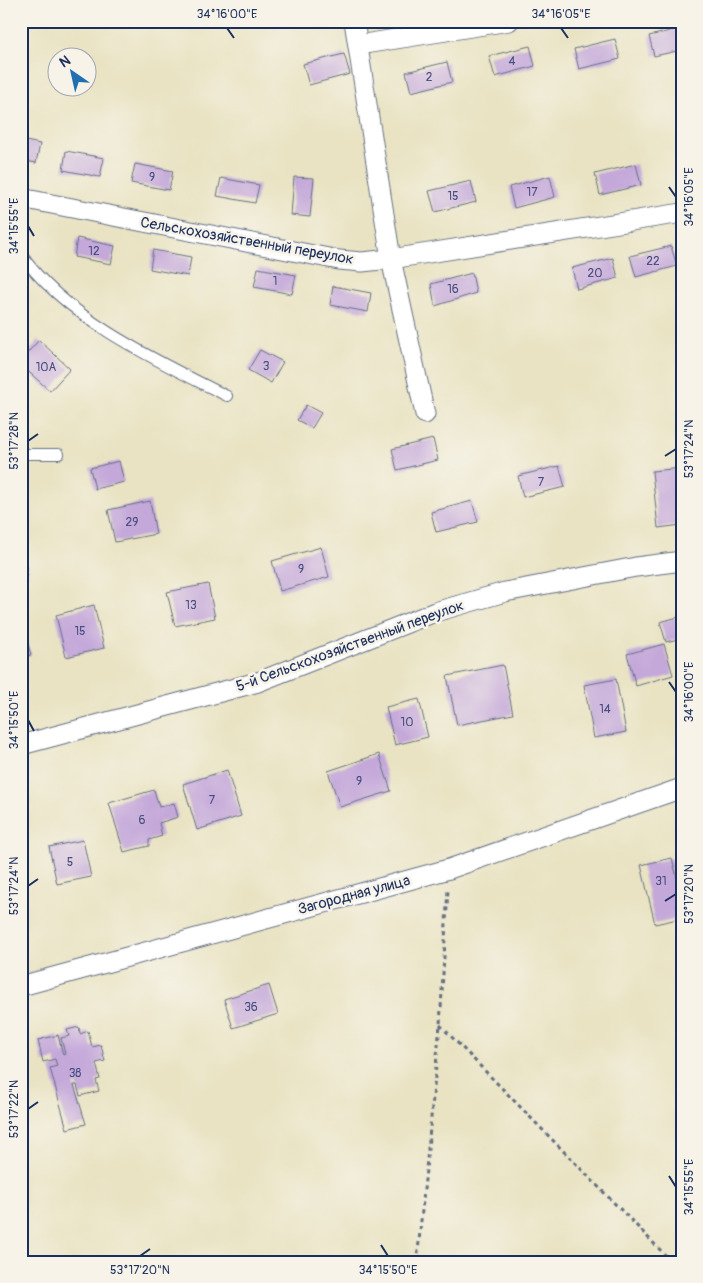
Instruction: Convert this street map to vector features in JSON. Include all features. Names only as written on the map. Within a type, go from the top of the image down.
[{"type":"street","points":[[354,21],[391,259],[425,414]]},
{"type":"street","points":[[358,45],[509,21]]},
{"type":"street","name":"Сельскохозяйственный переулок","points":[[21,198],[339,260],[362,262],[682,213]]},
{"type":"street","name":"5-й Сельскохозяйственный переулок","points":[[21,745],[258,682],[435,612],[505,592],[636,567],[682,561]]},
{"type":"street","name":"Загородная улица","points":[[21,986],[449,869],[682,788]]},
{"type":"lane","points":[[21,254],[32,270],[62,299],[132,348],[227,396]]},
{"type":"lane","points":[[21,454],[60,454]]},
{"type":"path","points":[[417,1262],[440,1025],[449,869]]},
{"type":"path","points":[[440,1025],[672,1262]]},
{"type":"building","points":[[682,28],[682,50],[654,56],[649,36]]},
{"type":"building","points":[[615,39],[620,59],[579,69],[574,49]]},
{"type":"building","points":[[530,46],[535,66],[495,77],[489,56]]},
{"type":"building","points":[[344,54],[350,74],[309,85],[303,64]]},
{"type":"building","points":[[447,62],[452,82],[411,92],[406,72]]},
{"type":"building","points":[[21,140],[40,144],[36,163],[21,160]]},
{"type":"building","points":[[66,151],[104,158],[100,177],[63,170]]},
{"type":"building","points":[[135,164],[173,171],[169,190],[131,183]]},
{"type":"building","points":[[636,164],[641,185],[600,195],[595,174]]},
{"type":"building","points":[[550,176],[555,197],[514,208],[509,187]]},
{"type":"building","points":[[294,177],[314,178],[310,217],[291,215]]},
{"type":"building","points":[[221,178],[259,185],[255,203],[217,196]]},
{"type":"building","points":[[471,181],[476,202],[435,212],[429,191]]},
{"type":"building","points":[[77,238],[115,246],[111,264],[74,257]]},
{"type":"building","points":[[671,246],[677,266],[636,277],[630,256]]},
{"type":"building","points":[[153,250],[191,257],[188,276],[150,269]]},
{"type":"building","points":[[613,258],[618,278],[577,289],[572,268]]},
{"type":"building","points":[[258,268],[296,275],[292,294],[254,287]]},
{"type":"building","points":[[472,273],[476,293],[435,306],[431,284]]},
{"type":"building","points":[[333,286],[371,293],[368,312],[330,305]]},
{"type":"building","points":[[39,340],[70,369],[50,391],[21,365],[21,360]]},
{"type":"building","points":[[260,350],[283,362],[271,383],[248,370]]},
{"type":"building","points":[[306,405],[321,413],[312,428],[297,420]]},
{"type":"building","points":[[433,439],[438,460],[397,470],[392,449]]},
{"type":"building","points":[[119,461],[124,482],[95,489],[90,468]]},
{"type":"building","points":[[559,466],[565,487],[523,497],[518,476]]},
{"type":"building","points":[[682,468],[682,525],[658,528],[652,471]]},
{"type":"building","points":[[150,501],[156,534],[115,542],[108,510]]},
{"type":"building","points":[[472,501],[478,522],[436,532],[431,512]]},
{"type":"building","points":[[21,541],[28,576],[21,577]]},
{"type":"building","points":[[321,547],[329,577],[280,591],[272,561]]},
{"type":"building","points":[[208,584],[215,618],[175,626],[167,592]]},
{"type":"building","points":[[94,605],[104,648],[66,657],[56,615]]},
{"type":"building","points":[[682,616],[682,638],[666,642],[660,622]]},
{"type":"building","points":[[21,618],[31,655],[21,657]]},
{"type":"building","points":[[664,644],[673,675],[636,686],[627,654]]},
{"type":"building","points":[[503,665],[513,714],[457,725],[447,676]]},
{"type":"building","points":[[616,679],[626,732],[594,738],[584,685]]},
{"type":"building","points":[[419,699],[428,737],[395,745],[386,707]]},
{"type":"building","points":[[379,754],[391,791],[340,807],[328,771]]},
{"type":"building","points":[[227,770],[241,816],[197,830],[183,784]]},
{"type":"building","points":[[154,790],[159,807],[174,803],[178,817],[159,823],[162,836],[149,840],[149,846],[124,852],[109,803]]},
{"type":"building","points":[[83,840],[91,877],[57,884],[49,847]]},
{"type":"building","points":[[672,858],[682,897],[682,918],[655,924],[641,865]]},
{"type":"building","points":[[269,985],[278,1014],[233,1028],[224,999]]},
{"type":"building","points":[[79,1027],[80,1034],[88,1031],[92,1047],[101,1045],[105,1061],[96,1063],[100,1079],[96,1080],[99,1091],[80,1096],[77,1085],[74,1085],[86,1124],[67,1129],[50,1068],[57,1066],[55,1059],[43,1062],[38,1040],[58,1035],[63,1055],[65,1054],[61,1038],[69,1036],[67,1030]]}]
